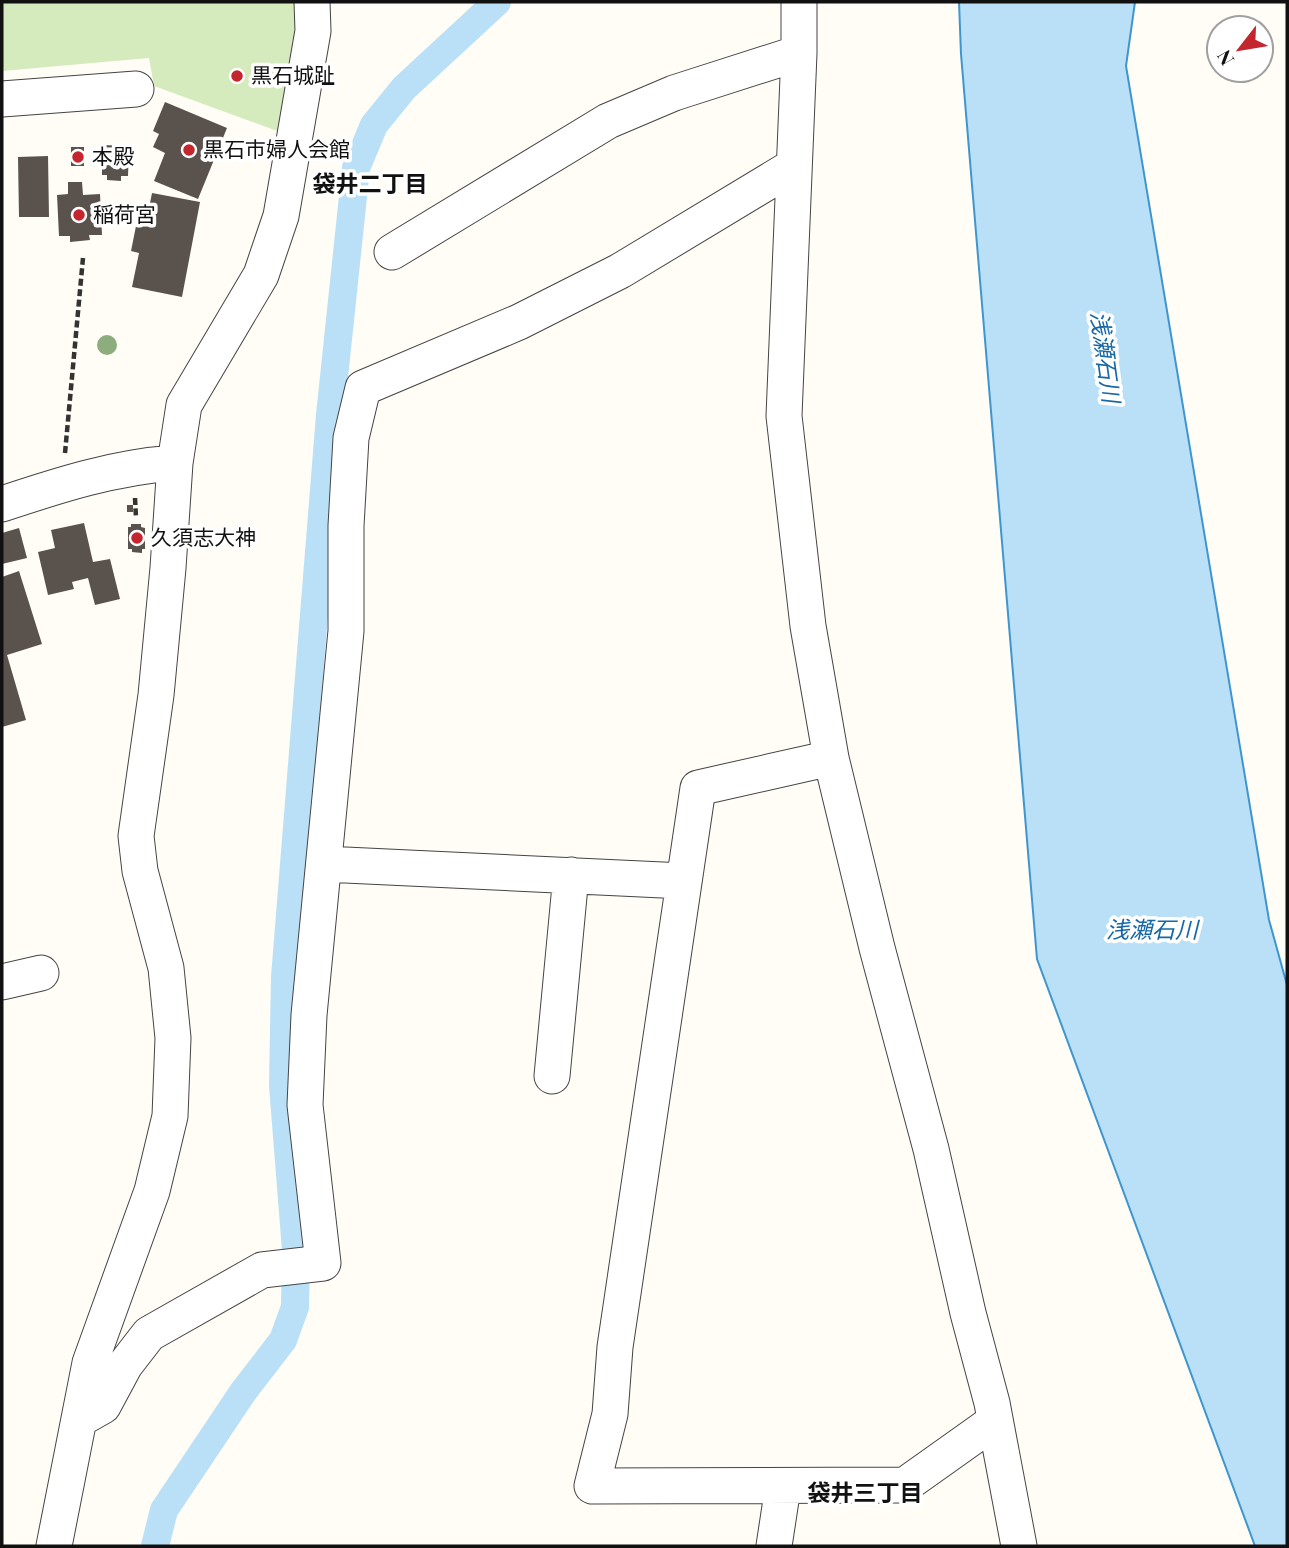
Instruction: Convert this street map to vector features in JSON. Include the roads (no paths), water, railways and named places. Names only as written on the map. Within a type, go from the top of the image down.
[{"type":"street","points":[[54,1546],[90,1363],[152,1191],[170,1116],[173,1038],[166,968],[140,871],[136,836],[156,695],[162,464],[184,405],[261,275],[281,216],[313,31],[312,2]]},
{"type":"street","points":[[799,2],[784,416],[808,626],[831,758],[877,948],[931,1149],[995,1421],[1019,1546]]},
{"type":"street","points":[[392,252],[608,121],[674,93],[799,53]]},
{"type":"street","points":[[2,99],[136,89]]},
{"type":"street","points":[[80,1419],[103,1406],[125,1365],[149,1334],[262,1270],[323,1263],[305,1105],[309,1015],[346,631],[346,526],[351,438],[363,388],[519,322],[621,271],[794,166]]},
{"type":"street","points":[[2,504],[62,484],[162,464]]},
{"type":"street","points":[[831,758],[698,788],[617,1333],[610,1414],[592,1486],[905,1485],[995,1421]]},
{"type":"street","points":[[324,863],[684,881]]},
{"type":"street","points":[[552,1076],[571,876]]},
{"type":"street","points":[[2,982],[41,973]]},
{"type":"street","points":[[774,1546],[783,1487]]},
{"type":"water","name":"浅瀬石川","points":[[959,2],[1135,2],[1126,66],[1269,920],[1287,985],[1287,1546],[1255,1546],[1037,959],[961,54]]},
{"type":"waterway","points":[[155,1546],[164,1510],[243,1392],[283,1340],[295,1307],[296,1250],[283,1086],[285,977],[330,415],[356,168],[374,125],[404,88],[497,2]]},
{"type":"place","name":"黒石城趾","points":[[237,76]]},
{"type":"place","name":"黒石市婦人会館","points":[[189,150]]},
{"type":"place","name":"本殿","points":[[78,157]]},
{"type":"place","name":"稲荷宮","points":[[79,215]]},
{"type":"place","name":"久須志大神","points":[[137,538]]},
{"type":"district","name":"袋井二丁目","points":[[370,184]]},
{"type":"district","name":"袋井三丁目","points":[[865,1493]]}]
